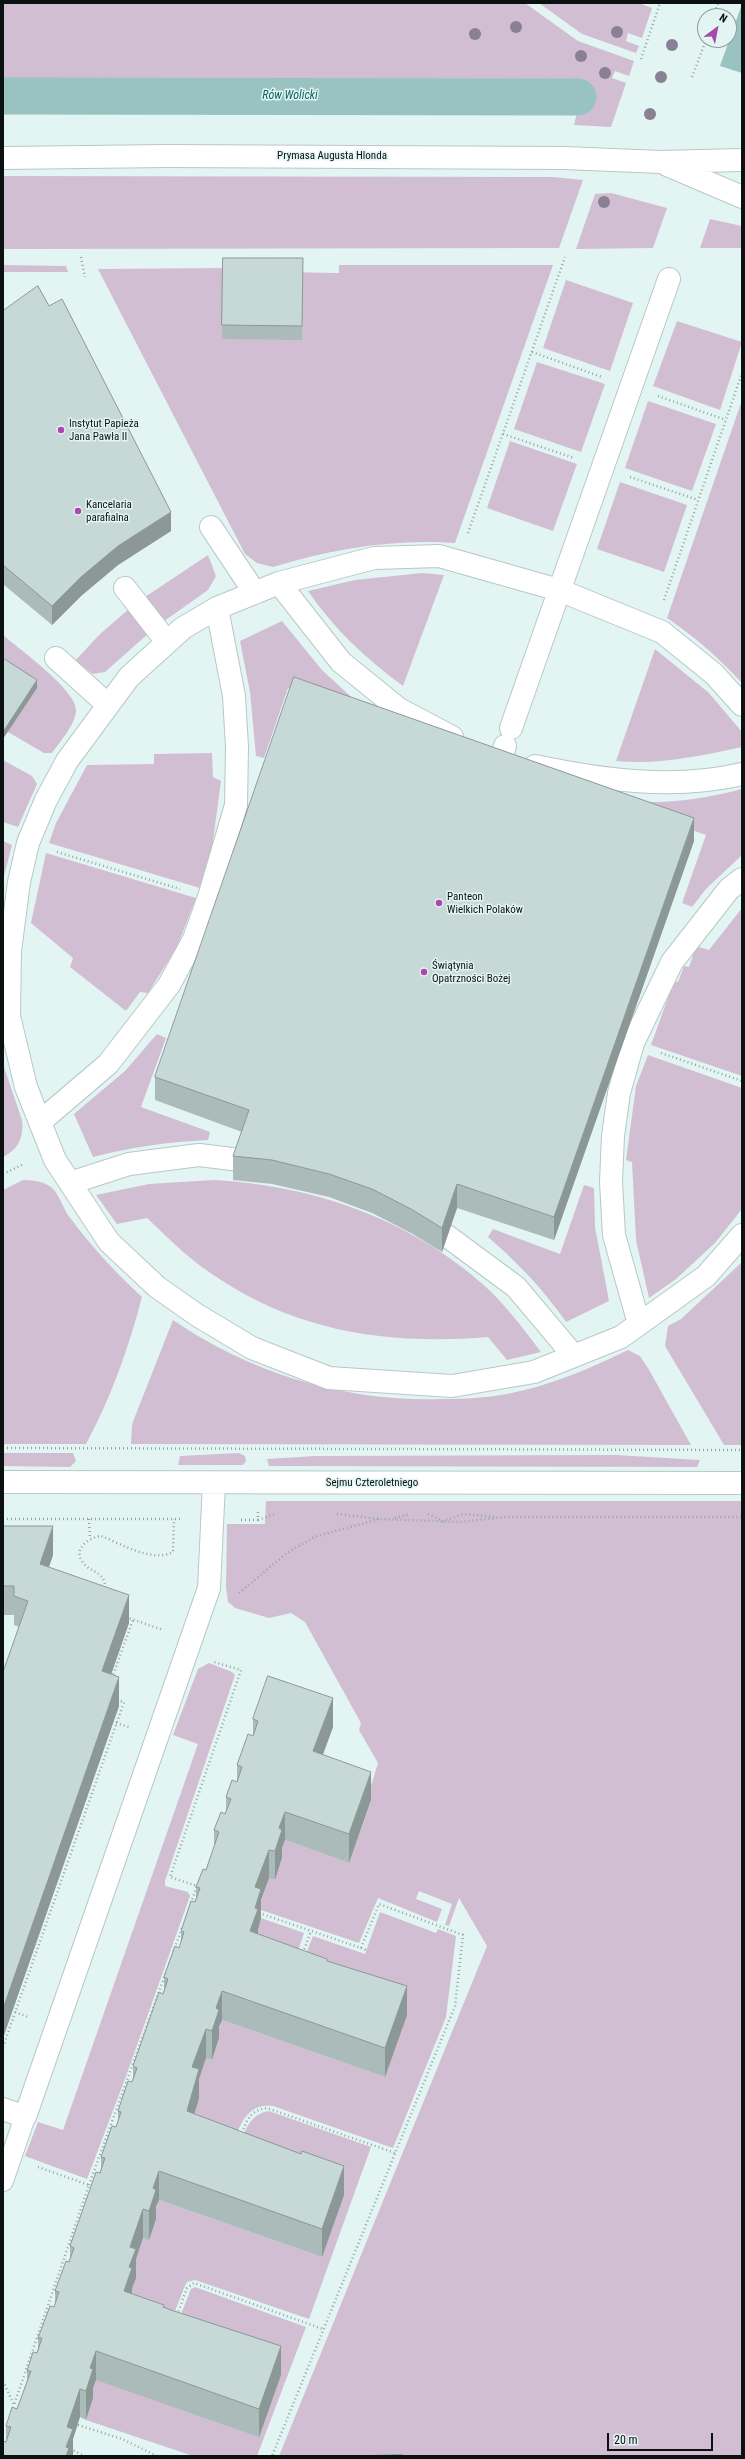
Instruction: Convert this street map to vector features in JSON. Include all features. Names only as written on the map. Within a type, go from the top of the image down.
[{"type":"street","name":"Prymasa Augusta Hlonda","points":[[3,158],[166,156],[571,158],[661,162],[742,160]]},
{"type":"street","name":"Prymasa Augusta Hlonda","points":[[661,162],[742,197]]},
{"type":"street","points":[[503,751],[669,279]]},
{"type":"street","points":[[211,527],[255,593]]},
{"type":"street","points":[[742,705],[714,674],[662,632],[559,590],[439,556],[374,558],[279,583],[217,608],[183,628],[130,677],[68,761],[46,800],[28,843],[13,928],[9,1016],[26,1087],[55,1160],[109,1242],[157,1288],[197,1315],[252,1348],[329,1378],[452,1386],[534,1372],[621,1337],[706,1276],[742,1235]]},
{"type":"street","points":[[279,583],[341,662],[399,709],[477,748],[503,751],[609,780],[691,782],[742,774]]},
{"type":"street","points":[[124,588],[167,642]]},
{"type":"street","points":[[40,1122],[108,1064],[169,986],[194,939],[209,897],[236,805],[237,747],[234,696],[217,608]]},
{"type":"street","points":[[56,658],[108,705]]},
{"type":"street","points":[[638,1324],[614,1235],[610,1182],[613,1136],[620,1093],[633,1043],[672,962],[729,889],[742,879]]},
{"type":"street","points":[[70,1183],[129,1164],[199,1155],[240,1160]]},
{"type":"street","points":[[447,1236],[516,1287],[574,1356]]},
{"type":"street","name":"Sejmu Czteroletniego","points":[[3,1482],[742,1483]]},
{"type":"street","points":[[3,2109],[26,2117],[209,1588],[214,1483]]},
{"type":"lane","points":[[3,2181],[26,2117]]},
{"type":"path","points":[[641,59],[660,3]]},
{"type":"path","points":[[692,77],[703,48]]},
{"type":"path","points":[[81,257],[85,277]]},
{"type":"path","points":[[458,562],[565,257]]},
{"type":"path","points":[[655,629],[742,373]]},
{"type":"path","points":[[28,843],[209,897]]},
{"type":"path","points":[[633,1043],[742,1081]]},
{"type":"path","points":[[3,1448],[742,1450]]},
{"type":"path","points":[[258,1520],[280,1512]]},
{"type":"path","points":[[334,1514],[380,1519],[460,1522],[505,1517]]},
{"type":"path","points":[[391,1519],[416,1514]]},
{"type":"path","points":[[424,1514],[431,1515],[443,1521],[463,1514],[505,1517],[742,1517]]},
{"type":"path","points":[[89,1519],[90,1539]]},
{"type":"path","points":[[103,1596],[106,1581],[82,1561],[80,1556],[84,1544],[90,1539],[102,1536],[146,1553],[162,1556],[173,1552],[174,1519]]},
{"type":"path","points":[[235,1597],[287,1553],[314,1537],[380,1519]]},
{"type":"path","points":[[120,1615],[159,1629]]},
{"type":"path","points":[[111,1682],[133,1620]]},
{"type":"path","points":[[186,1653],[241,1670],[170,1876],[197,1886],[189,1909]]},
{"type":"path","points":[[3,2047],[124,1702],[112,1698]]},
{"type":"path","points":[[116,1723],[126,1726]]},
{"type":"path","points":[[272,2456],[455,2006],[463,1935],[379,1904],[361,1948]]},
{"type":"path","points":[[257,1912],[366,1950]]},
{"type":"path","points":[[3,2381],[14,2405],[89,2186],[183,1924]]},
{"type":"path","points":[[301,1956],[311,1931]]},
{"type":"path","points":[[240,2136],[249,2116],[260,2109],[267,2108],[395,2153]]},
{"type":"path","points":[[11,2158],[89,2186]]},
{"type":"path","points":[[176,2316],[187,2288],[194,2283],[323,2329]]},
{"type":"path","points":[[78,2425],[122,2439],[157,2456]]},
{"type":"path","points":[[69,2449],[85,2456]]},
{"type":"shaded area","points":[[3,3],[525,3],[578,41],[634,61],[629,76],[615,71],[612,78],[626,83],[611,127],[574,125],[578,108],[575,79],[3,78]]},
{"type":"shaded area","points":[[539,3],[639,3],[652,8],[642,38],[628,33],[626,41],[639,46],[636,53],[582,34]]},
{"type":"shaded area","points":[[3,176],[552,177],[583,180],[559,248],[3,249]]},
{"type":"shaded area","points":[[611,193],[667,208],[653,248],[576,249],[595,194]]},
{"type":"shaded area","points":[[710,219],[742,226],[742,248],[700,248]]},
{"type":"shaded area","points":[[3,265],[66,266],[68,272],[3,272]]},
{"type":"shaded area","points":[[339,265],[553,265],[455,543],[432,542],[386,544],[340,550],[273,567],[257,563],[245,554],[98,269],[223,268],[223,271],[339,273]]},
{"type":"shaded area","points":[[566,280],[633,303],[610,371],[543,348]]},
{"type":"shaded area","points":[[677,321],[742,342],[720,410],[653,386]]},
{"type":"shaded area","points":[[537,362],[605,384],[581,452],[514,429]]},
{"type":"shaded area","points":[[742,400],[742,683],[706,648],[667,618]]},
{"type":"shaded area","points":[[648,401],[716,424],[692,491],[625,468]]},
{"type":"shaded area","points":[[510,441],[577,464],[553,531],[487,508]]},
{"type":"shaded area","points":[[620,482],[687,505],[664,572],[597,549]]},
{"type":"shaded area","points":[[208,555],[216,576],[208,590],[163,622],[145,597]]},
{"type":"shaded area","points":[[422,573],[444,575],[403,686],[351,643],[318,605],[308,591],[355,580]]},
{"type":"shaded area","points":[[130,608],[149,633],[105,672],[93,674],[75,661],[99,635]]},
{"type":"shaded area","points":[[282,621],[322,670],[361,706],[358,714],[288,688],[264,758],[256,756],[250,692],[240,641]]},
{"type":"shaded area","points":[[3,635],[58,682],[68,693],[74,703],[76,711],[73,722],[67,733],[52,753],[44,753],[8,732]]},
{"type":"shaded area","points":[[655,649],[709,693],[742,732],[742,747],[664,761],[616,761]]},
{"type":"shaded area","points":[[212,753],[213,777],[221,781],[211,856],[200,888],[49,843],[56,823],[87,765],[154,764],[154,754]]},
{"type":"shaded area","points":[[3,760],[32,776],[37,784],[18,827],[3,822]]},
{"type":"shaded area","points":[[742,789],[742,855],[706,889],[692,907],[682,903],[706,835],[635,810],[639,802],[665,802],[691,799]]},
{"type":"shaded area","points":[[3,841],[12,845],[3,880]]},
{"type":"shaded area","points":[[46,853],[196,898],[177,947],[148,993],[140,992],[126,1011],[70,967],[73,958],[31,923]]},
{"type":"shaded area","points":[[742,908],[742,1076],[651,1045],[674,981],[678,982],[684,966],[689,967],[696,946],[709,950]]},
{"type":"shaded area","points":[[157,1034],[166,1038],[141,1107],[210,1132],[208,1140],[179,1142],[122,1150],[93,1157],[74,1114],[125,1071]]},
{"type":"shaded area","points":[[648,1055],[742,1088],[742,1209],[715,1243],[676,1279],[649,1298],[636,1240],[632,1162],[626,1160],[636,1086]]},
{"type":"shaded area","points":[[3,1064],[22,1120],[22,1132],[17,1146],[3,1157]]},
{"type":"shaded area","points":[[23,1180],[40,1182],[51,1187],[58,1196],[68,1215],[85,1237],[112,1268],[142,1297],[118,1372],[95,1427],[86,1444],[3,1444],[3,1190]]},
{"type":"shaded area","points":[[214,1180],[250,1183],[321,1197],[355,1208],[388,1222],[420,1239],[450,1258],[479,1281],[512,1315],[541,1352],[507,1360],[488,1337],[417,1339],[383,1336],[349,1331],[316,1323],[283,1312],[252,1298],[221,1280],[182,1251],[147,1218],[117,1224],[96,1195],[149,1184]]},
{"type":"shaded area","points":[[584,1185],[594,1188],[595,1227],[609,1301],[566,1322],[530,1277],[488,1237],[493,1229],[560,1254]]},
{"type":"shaded area","points":[[742,1262],[742,1445],[724,1445],[665,1346],[668,1326],[681,1319]]},
{"type":"shaded area","points":[[173,1320],[236,1356],[268,1370],[336,1390],[371,1396],[407,1399],[475,1398],[523,1391],[569,1376],[628,1350],[640,1356],[648,1368],[691,1445],[131,1444],[132,1424]]},
{"type":"shaded area","points":[[3,1453],[73,1453],[76,1461],[70,1467],[3,1466]]},
{"type":"shaded area","points":[[239,1453],[245,1456],[246,1461],[243,1465],[178,1465],[180,1456]]},
{"type":"shaded area","points":[[615,1455],[700,1460],[697,1467],[269,1466],[267,1459],[316,1456]]},
{"type":"shaded area","points":[[266,1501],[742,1501],[742,2456],[279,2456],[487,1946],[459,1898],[449,1926],[445,1925],[452,1904],[419,1891],[416,1899],[442,1909],[437,1922],[378,1898],[359,1943],[258,1909],[269,1878],[275,1880],[282,1859],[279,1857],[285,1840],[349,1863],[371,1801],[367,1799],[378,1763],[359,1730],[361,1723],[305,1622],[291,1613],[269,1618],[235,1608],[228,1602],[226,1587],[227,1524],[265,1524]]},
{"type":"shaded area","points":[[209,1663],[232,1672],[235,1675],[165,1881],[165,1886],[188,1892],[190,1896],[125,2079],[87,2179],[25,2156],[38,2122],[63,2130],[198,1744],[173,1735],[198,1669]]},
{"type":"shaded area","points":[[380,1912],[436,1933],[438,1929],[456,1936],[446,2017],[393,2148],[273,2106],[263,2106],[254,2109],[243,2121],[238,2129],[228,2156],[195,2118],[193,2096],[206,2058],[212,2060],[219,2039],[216,2037],[222,2020],[385,2077],[297,1977],[313,1936],[365,1954]]},
{"type":"shaded area","points":[[261,1918],[304,1933],[290,1975],[255,1937]]},
{"type":"shaded area","points":[[269,2111],[371,2147],[309,2319],[195,2280],[187,2282],[165,2337],[132,2297],[130,2276],[143,2238],[149,2239],[156,2219],[153,2217],[159,2200],[322,2257],[234,2159],[250,2122],[261,2113]]},
{"type":"shaded area","points":[[195,2287],[306,2327],[257,2456],[193,2456],[86,2420],[93,2398],[90,2397],[96,2380],[171,2339],[191,2289]]},
{"type":"water","points":[[742,4],[742,73],[720,66],[726,48],[737,48],[737,18]]},
{"type":"building","points":[[223,258],[303,258],[302,326],[222,325]]},
{"type":"building","name":"Instytut Papieża Jana Pawła II","points":[[38,286],[49,306],[62,299],[171,512],[118,546],[81,577],[52,606],[3,565],[3,311]]},
{"type":"building","points":[[3,658],[37,680],[3,732]]},
{"type":"building","name":"Świątynia Opatrzności Bożej","points":[[294,677],[694,818],[554,1217],[457,1184],[442,1228],[411,1209],[372,1189],[329,1174],[272,1160],[233,1156],[249,1110],[155,1077]]},
{"type":"building","points":[[3,1526],[53,1526],[40,1564],[129,1595],[102,1671],[119,1677],[4,2006],[3,1672],[28,1601],[14,1596],[14,1586],[3,1586]]},
{"type":"building","points":[[268,1676],[333,1698],[313,1751],[371,1772],[349,1834],[285,1812],[279,1828],[282,1830],[275,1851],[269,1850],[255,1887],[261,1889],[255,1908],[258,1909],[250,1931],[327,1959],[327,1961],[407,1986],[385,2048],[222,1991],[216,2008],[219,2010],[212,2031],[206,2029],[192,2067],[199,2069],[187,2111],[301,2154],[302,2151],[344,2166],[322,2229],[159,2171],[153,2188],[156,2190],[149,2211],[143,2209],[130,2247],[136,2249],[129,2267],[132,2268],[124,2291],[164,2305],[163,2307],[171,2310],[281,2346],[259,2409],[96,2351],[90,2368],[93,2369],[86,2391],[80,2389],[67,2427],[73,2429],[66,2447],[69,2448],[66,2456],[3,2456],[3,2441],[6,2442],[11,2427],[6,2426],[12,2407],[17,2409],[31,2371],[27,2371],[33,2352],[37,2353],[42,2338],[38,2338],[50,2306],[54,2307],[59,2292],[55,2291],[66,2261],[69,2262],[74,2248],[70,2246],[96,2172],[100,2173],[105,2158],[101,2157],[112,2126],[116,2127],[121,2112],[118,2111],[128,2081],[132,2082],[137,2068],[133,2066],[159,1992],[163,1994],[168,1979],[164,1977],[175,1946],[179,1948],[184,1932],[181,1931],[191,1901],[195,1902],[200,1888],[196,1887],[203,1869],[206,1870],[219,1832],[214,1830],[221,1812],[225,1814],[231,1799],[226,1797],[232,1780],[237,1782],[242,1767],[237,1765],[248,1734],[253,1736],[258,1721],[253,1719]]},
{"type":"building","points":[[402,2455],[402,2456],[355,2456]]},
{"type":"waterway","name":"Rów Wolicki","points":[[3,96],[578,97]]},
{"type":"place","name":"Instytut Papieża Jana Pawła II","points":[[61,430]]},
{"type":"place","name":"Kancelaria parafialna","points":[[78,511]]},
{"type":"place","name":"Panteon Wielkich Polaków","points":[[439,903]]},
{"type":"place","name":"Świątynia Opatrzności Bożej","points":[[424,972]]}]
